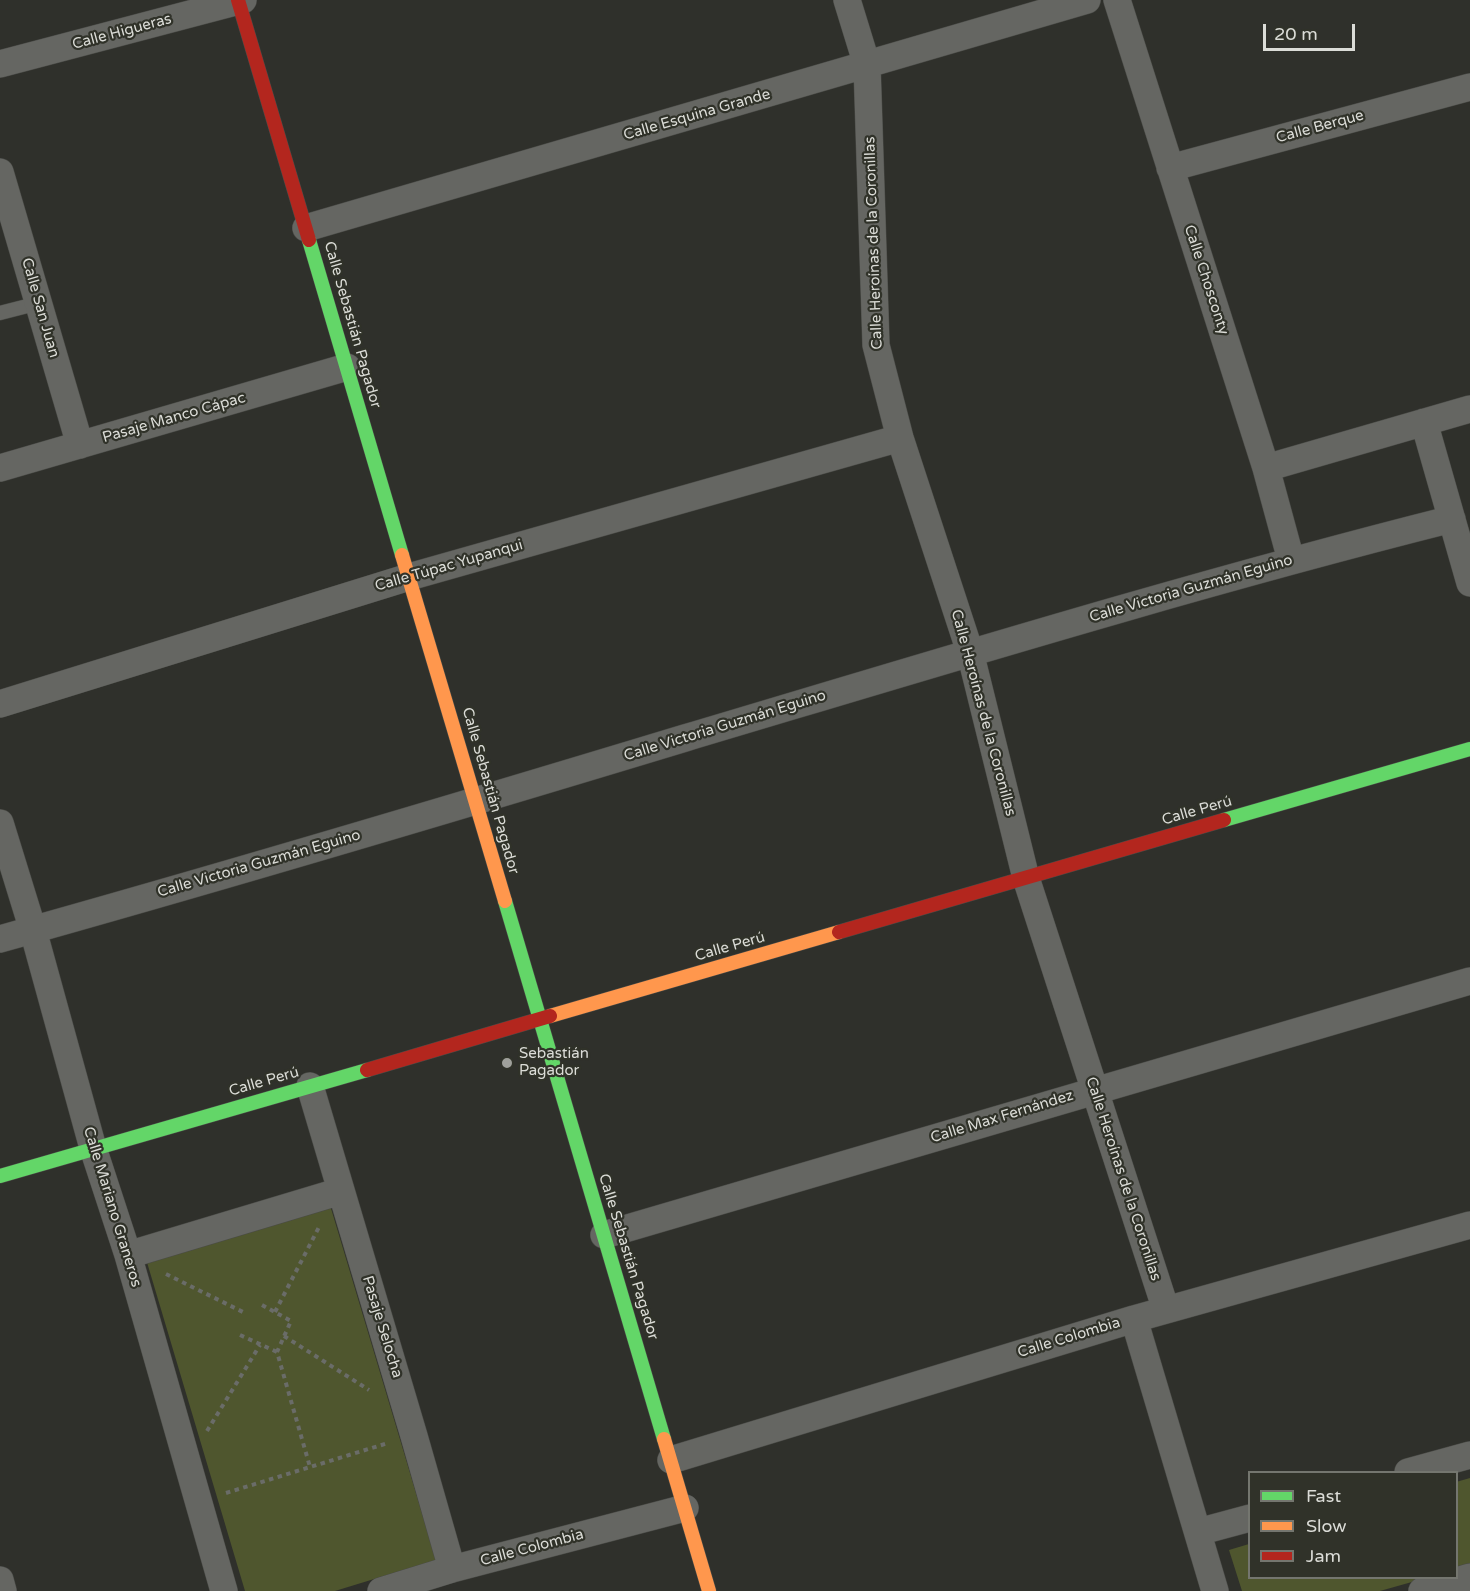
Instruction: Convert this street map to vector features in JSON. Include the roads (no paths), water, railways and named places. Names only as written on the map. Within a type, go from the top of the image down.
[{"type":"main road","name":"Calle Sebastián Pagador","points":[[240,0],[709,1591]]},
{"type":"main road","name":"Calle Perú","points":[[0,1176],[1470,749]]},
{"type":"street","name":"Calle Higueras","points":[[0,64],[240,0]]},
{"type":"street","name":"Calle Heroínas de la Coronillas","points":[[847,0],[867,65],[876,345],[900,438],[970,652],[1026,878],[1166,1310]]},
{"type":"street","name":"Calle Esquina Grande","points":[[306,228],[1087,0]]},
{"type":"street","name":"Calle Chosconty","points":[[1117,0],[1266,468],[1291,560]]},
{"type":"street","name":"Calle Berque","points":[[1170,168],[1470,87]]},
{"type":"street","name":"Calle San Juan","points":[[0,172],[80,445]]},
{"type":"street","name":"Pasaje Manco Cápac","points":[[0,468],[347,367]]},
{"type":"street","points":[[1266,468],[1470,409]]},
{"type":"street","points":[[1424,422],[1470,583]]},
{"type":"street","name":"Calle Túpac Yupanqui","points":[[0,704],[409,577],[900,438]]},
{"type":"street","name":"Calle Victoria Guzmán Eguino","points":[[0,939],[476,801],[970,652],[1291,560],[1452,519]]},
{"type":"street","name":"Calle Mariano Graneros","points":[[0,824],[33,930],[93,1148],[128,1255],[224,1591]]},
{"type":"street","name":"Calle Max Fernández","points":[[604,1235],[1470,981]]},
{"type":"street","name":"Pasaje Selocha","points":[[309,1086],[452,1569]]},
{"type":"street","points":[[128,1255],[341,1191]]},
{"type":"street","name":"Calle Colombia","points":[[670,1460],[1134,1318],[1470,1225]]},
{"type":"street","points":[[1134,1318],[1215,1591]]},
{"type":"street","points":[[1415,1471],[1470,1455]]},
{"type":"street","name":"Calle Colombia","points":[[381,1591],[452,1569],[685,1508]]},
{"type":"street","points":[[1198,1532],[1248,1519]]},
{"type":"street","points":[[1422,1591],[1470,1577]]},
{"type":"street","points":[[0,1580],[3,1591]]},
{"type":"lane","points":[[0,313],[39,303]]},
{"type":"place","name":"Sebastián Pagador","points":[[507,1063]]}]
